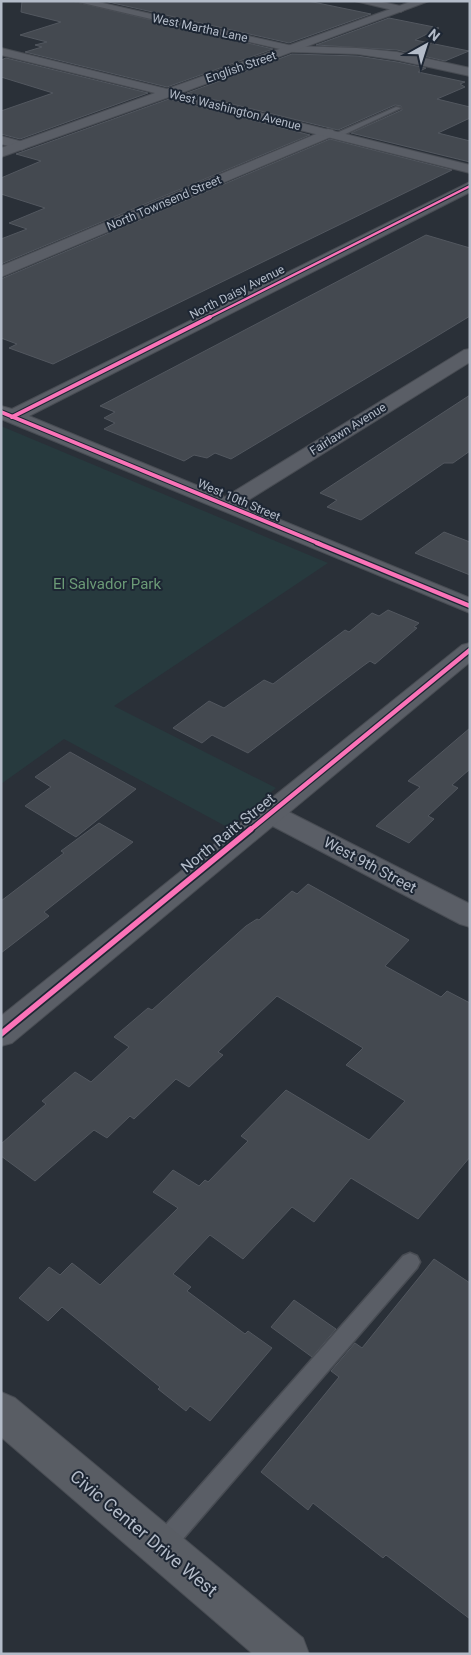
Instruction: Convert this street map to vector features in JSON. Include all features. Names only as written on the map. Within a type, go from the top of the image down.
[{"type":"main road","name":"Civic Center Drive West","points":[[1,1411],[287,1654]]},
{"type":"street","name":"West Martha Lane","points":[[80,1],[293,49],[357,51],[397,56],[467,70]]},
{"type":"street","points":[[360,1],[401,9]]},
{"type":"street","name":"English Street","points":[[1,153],[424,1]]},
{"type":"street","name":"West Washington Avenue","points":[[1,52],[470,168]]},
{"type":"street","name":"North Townsend Street","points":[[1,272],[332,134]]},
{"type":"street","points":[[1,140],[22,146]]},
{"type":"street","name":"North Daisy Avenue","points":[[7,414],[470,186]]},
{"type":"street","name":"Fairlawn Avenue","points":[[226,505],[470,354]]},
{"type":"street","name":"West 10th Street","points":[[7,414],[470,606]]},
{"type":"street","name":"North Raitt Street","points":[[1,1034],[470,650]]},
{"type":"street","name":"West 9th Street","points":[[271,814],[470,917]]},
{"type":"lane","points":[[332,134],[398,108]]},
{"type":"lane","points":[[161,1547],[410,1262]]},
{"type":"green space","name":"El Salvador Park","points":[[1,426],[328,563],[114,706],[276,788],[229,828],[64,739],[1,784]]},
{"type":"building","points":[[22,1],[72,1],[273,49],[167,87],[25,52],[42,47],[35,45],[47,42],[20,35],[61,22],[21,12]]},
{"type":"building","points":[[104,1],[308,1],[371,14],[289,43]]},
{"type":"building","points":[[389,18],[439,28],[415,40],[469,51],[445,61],[397,50],[316,45]]},
{"type":"building","points":[[292,54],[357,56],[397,62],[426,68],[418,72],[465,82],[460,84],[465,87],[437,99],[470,107],[470,118],[438,133],[470,141],[470,162],[351,133],[402,110],[401,106],[395,105],[338,130],[187,93]]},
{"type":"building","points":[[6,58],[148,93],[20,139],[1,134],[1,111],[53,93],[1,77],[1,60]]},
{"type":"building","points":[[169,99],[310,135],[1,264],[1,239],[27,229],[9,223],[45,208],[1,194],[1,178],[41,161],[16,154]]},
{"type":"building","points":[[330,139],[452,170],[53,364],[9,348],[17,344],[1,338],[1,279]]},
{"type":"building","points":[[426,235],[470,248],[470,316],[437,336],[231,459],[215,453],[207,458],[194,455],[184,461],[104,429],[115,423],[104,418],[115,412],[100,406]]},
{"type":"building","points":[[470,395],[470,451],[453,463],[444,463],[361,520],[327,507],[337,500],[320,493]]},
{"type":"building","points":[[444,532],[470,542],[470,575],[415,553]]},
{"type":"building","points":[[388,610],[419,623],[414,627],[417,628],[375,664],[370,661],[248,753],[212,735],[202,743],[173,728],[209,701],[224,708],[264,680],[273,684],[345,630],[349,632],[372,613],[379,616]]},
{"type":"building","points":[[470,728],[470,769],[452,785],[458,788],[428,816],[434,819],[409,843],[376,826],[420,787],[408,781]]},
{"type":"building","points":[[70,752],[136,789],[76,837],[25,806],[51,787],[35,777]]},
{"type":"building","points":[[99,823],[133,842],[44,912],[49,916],[1,953],[1,901],[64,853],[61,851]]},
{"type":"building","points":[[308,884],[409,940],[385,966],[441,997],[447,991],[470,1003],[470,1157],[418,1219],[351,1178],[314,1222],[292,1207],[243,1259],[210,1235],[173,1274],[191,1287],[187,1291],[245,1334],[248,1331],[272,1348],[210,1421],[190,1406],[186,1411],[158,1389],[160,1387],[62,1307],[48,1321],[19,1298],[49,1267],[60,1275],[72,1263],[100,1285],[178,1208],[153,1192],[173,1170],[199,1186],[205,1180],[208,1182],[248,1141],[241,1136],[286,1090],[369,1140],[405,1101],[346,1065],[363,1048],[277,996],[218,1052],[223,1055],[189,1087],[176,1079],[134,1119],[130,1116],[107,1138],[94,1130],[35,1181],[1,1156],[1,1144],[46,1104],[42,1101],[75,1072],[91,1082],[129,1047],[114,1037],[148,1008],[152,1010],[246,926],[257,919],[259,920],[292,891],[297,894]]},
{"type":"building","points":[[434,1259],[470,1283],[470,1619],[386,1555],[383,1558],[313,1503],[308,1510],[261,1472],[339,1377],[331,1371],[355,1343],[362,1348]]},
{"type":"building","points":[[294,1300],[336,1329],[312,1357],[271,1327]]},
{"type":"cycle path","points":[[12,417],[470,186]]},
{"type":"cycle path","points":[[1,412],[470,606]]},
{"type":"cycle path","points":[[1,1034],[470,650]]}]
